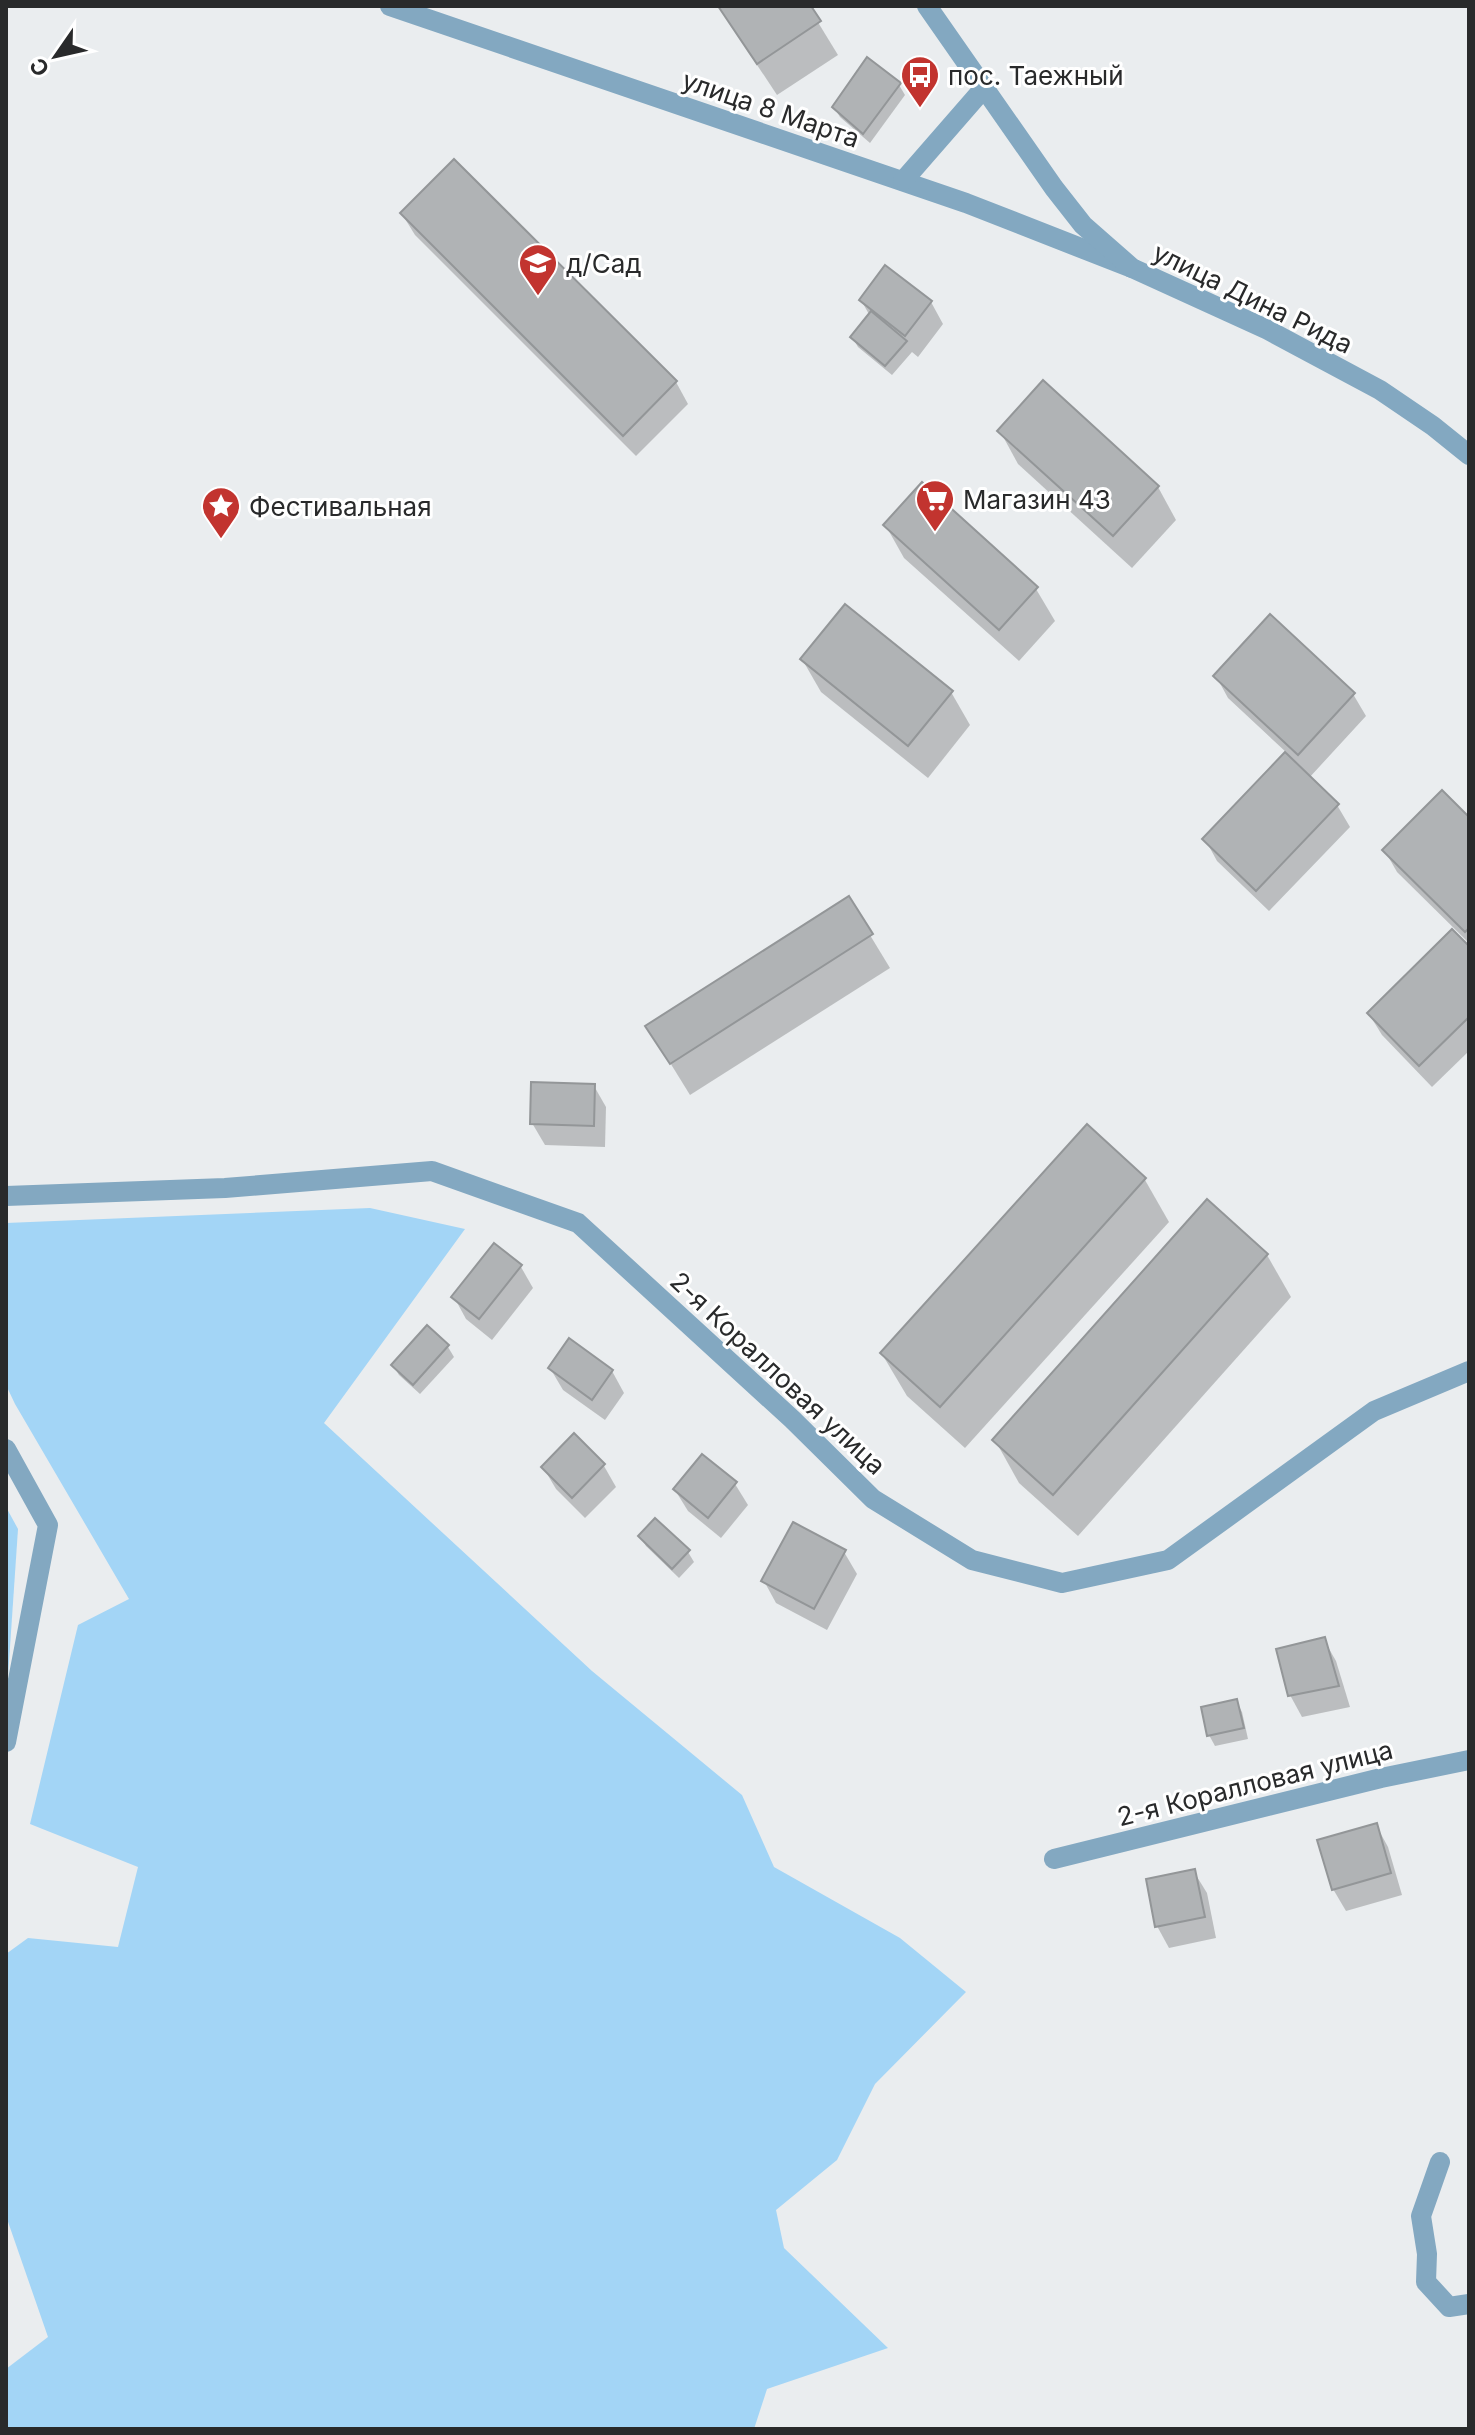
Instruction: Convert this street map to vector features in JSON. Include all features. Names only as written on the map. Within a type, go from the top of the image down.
[{"type":"street","name":"улица 8 Марта","points":[[390,6],[966,203],[1132,268]]},
{"type":"street","name":"улица Дина Рида","points":[[927,6],[1083,225],[1132,268],[1268,330],[1380,390],[1469,455]]},
{"type":"street","points":[[903,181],[984,88]]},
{"type":"street","name":"2-я Коралловая улица","points":[[6,1196],[225,1188],[432,1171],[578,1223],[792,1419],[873,1499],[972,1560],[1062,1583],[1168,1560],[1374,1411],[1469,1371]]},
{"type":"street","points":[[6,1449],[48,1525],[6,1742]]},
{"type":"street","name":"2-я Коралловая улица","points":[[1054,1859],[1381,1778],[1469,1760]]},
{"type":"street","points":[[1440,2162],[1421,2216],[1427,2254],[1426,2282],[1449,2307],[1469,2304]]},
{"type":"shaded area","points":[[370,1208],[465,1229],[324,1423],[592,1671],[742,1795],[774,1867],[900,1938],[966,1992],[875,2084],[837,2160],[776,2210],[784,2248],[888,2348],[767,2389],[754,2429],[6,2429],[6,2369],[48,2337],[6,2216],[6,1954],[28,1938],[118,1947],[138,1867],[30,1824],[78,1625],[129,1599],[6,1385],[6,1223]]},
{"type":"shaded area","points":[[6,1507],[18,1529],[6,1706]]},
{"type":"building","points":[[718,6],[811,6],[821,21],[757,64]]},
{"type":"building","points":[[867,57],[901,83],[863,134],[832,107]]},
{"type":"building","name":"д/Сад","points":[[454,159],[677,381],[623,436],[400,213]]},
{"type":"building","points":[[885,265],[932,301],[905,336],[859,300]]},
{"type":"building","points":[[871,311],[907,341],[885,366],[850,337]]},
{"type":"building","points":[[1043,380],[1159,486],[1113,536],[997,431]]},
{"type":"building","points":[[922,482],[1038,587],[999,630],[883,525]]},
{"type":"building","points":[[845,604],[953,691],[908,746],[800,659]]},
{"type":"building","points":[[1270,614],[1355,693],[1298,755],[1213,676]]},
{"type":"building","points":[[1285,752],[1339,804],[1256,891],[1202,839]]},
{"type":"building","points":[[1442,790],[1469,817],[1469,928],[1465,932],[1382,850]]},
{"type":"building","points":[[849,896],[873,934],[670,1064],[645,1026]]},
{"type":"building","points":[[1452,929],[1469,946],[1469,1017],[1419,1066],[1367,1013]]},
{"type":"building","points":[[531,1082],[595,1084],[594,1126],[530,1124]]},
{"type":"building","points":[[1087,1124],[1146,1178],[940,1407],[880,1353]]},
{"type":"building","points":[[1207,1199],[1268,1254],[1053,1495],[992,1440]]},
{"type":"building","points":[[494,1243],[522,1265],[479,1319],[451,1297]]},
{"type":"building","points":[[427,1325],[449,1345],[413,1385],[391,1365]]},
{"type":"building","points":[[569,1338],[613,1370],[592,1400],[548,1368]]},
{"type":"building","points":[[574,1433],[605,1464],[572,1498],[541,1467]]},
{"type":"building","points":[[702,1454],[737,1482],[708,1518],[673,1489]]},
{"type":"building","points":[[655,1518],[690,1550],[672,1569],[638,1536]]},
{"type":"building","points":[[793,1522],[846,1550],[814,1609],[761,1581]]},
{"type":"building","points":[[1325,1637],[1339,1686],[1288,1696],[1276,1649]]},
{"type":"building","points":[[1237,1699],[1244,1728],[1207,1736],[1201,1707]]},
{"type":"building","points":[[1377,1823],[1391,1873],[1332,1890],[1317,1840]]},
{"type":"building","points":[[1195,1869],[1205,1917],[1155,1927],[1146,1879]]},
{"type":"place","name":"пос. Таежный","points":[[920,109]]},
{"type":"place","name":"д/Сад","points":[[538,297]]},
{"type":"place","name":"Магазин 43","points":[[935,533]]},
{"type":"place","name":"Фестивальная","points":[[221,540]]}]
